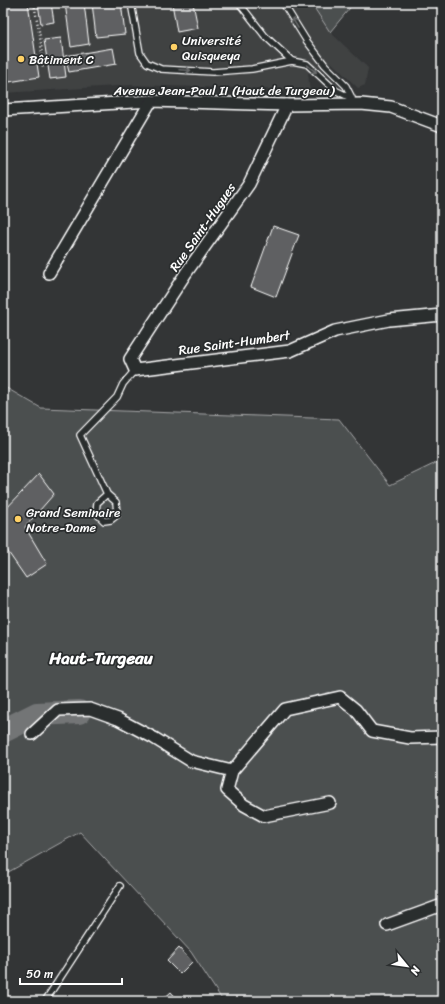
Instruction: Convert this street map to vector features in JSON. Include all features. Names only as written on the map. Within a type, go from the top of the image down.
[{"type":"street","name":"Avenue Jean-Paul II (Haut de Turgeau)","points":[[3,110],[151,101],[287,105],[361,104],[392,107],[442,126]]},
{"type":"street","points":[[49,274],[151,101]]},
{"type":"street","name":"Rue Saint-Hugues","points":[[135,370],[130,359],[186,273],[248,184],[287,105]]},
{"type":"street","name":"Rue Saint-Humbert","points":[[135,370],[290,351],[335,331],[389,320],[442,315]]},
{"type":"street","points":[[330,803],[264,816],[244,805],[227,790],[232,771],[285,709],[340,697],[356,710],[372,731],[410,738],[442,737]]},
{"type":"street","points":[[32,734],[58,710],[90,708],[118,719],[191,761],[232,771]]},
{"type":"street","points":[[387,925],[442,905]]},
{"type":"lane","points":[[132,3],[140,53],[147,63],[161,69],[213,72],[252,69],[292,61],[307,64],[335,90],[361,104]]},
{"type":"lane","points":[[239,3],[265,36],[292,61]]},
{"type":"lane","points":[[283,3],[306,40],[325,65],[346,86],[351,98]]},
{"type":"lane","points":[[107,494],[97,503],[96,513],[104,521],[111,520],[117,515],[116,502],[107,494],[80,435],[117,398],[123,384],[135,370]]},
{"type":"lane","points":[[45,1001],[120,886]]},
{"type":"path","points":[[34,3],[41,43],[43,70]]},
{"type":"shaded area","name":"Université Quisqueya","points":[[3,3],[311,3],[330,32],[368,68],[365,85],[358,88],[331,62],[308,73],[310,93],[269,89],[132,85],[3,93]]},
{"type":"shaded area","points":[[311,3],[354,3],[330,32]]},
{"type":"shaded area","points":[[3,386],[41,408],[339,419],[390,485],[442,460],[442,1001],[223,1001],[191,952],[80,832],[3,875]]},
{"type":"building","name":"Bâtiment C","points":[[3,3],[28,3],[39,77],[9,82],[3,41]]},
{"type":"building","points":[[38,3],[51,3],[54,22],[41,24]]},
{"type":"building","points":[[65,3],[84,3],[89,44],[71,47]]},
{"type":"building","points":[[92,3],[121,3],[125,34],[96,37]]},
{"type":"building","points":[[172,3],[193,3],[198,28],[177,32]]},
{"type":"building","points":[[61,38],[66,77],[50,79],[44,40]]},
{"type":"building","points":[[113,48],[116,64],[69,72],[65,56]]},
{"type":"building","points":[[273,226],[299,235],[276,297],[251,287]]},
{"type":"building","name":"Grand Seminaire Notre-Dame","points":[[39,474],[54,494],[25,527],[47,564],[26,578],[6,549],[3,549],[3,512]]},
{"type":"building","points":[[179,948],[192,962],[180,974],[167,961]]},
{"type":"building","points":[[171,992],[179,1001],[161,1001]]},
{"type":"waterway","points":[[3,731],[37,714],[79,712]]},
{"type":"place","name":"Université Quisqueya","points":[[174,47]]},
{"type":"place","name":"Bâtiment C","points":[[21,59]]},
{"type":"place","name":"Grand Seminaire Notre-Dame","points":[[18,519]]},
{"type":"district","name":"Haut-Turgeau","points":[[101,658]]}]
